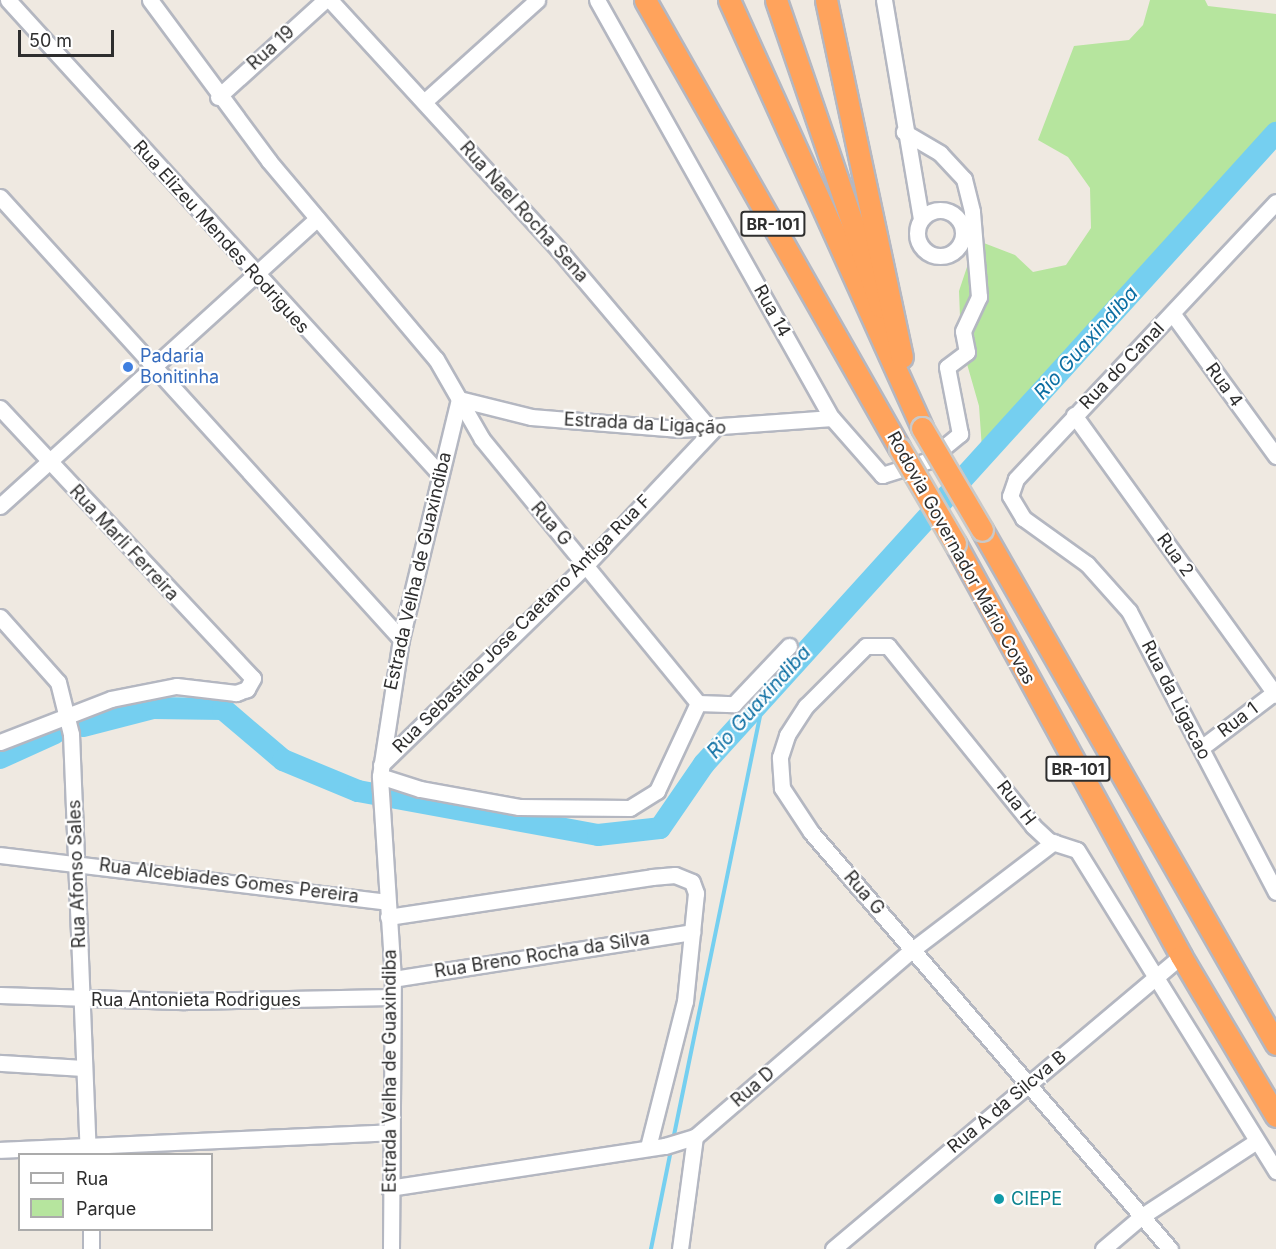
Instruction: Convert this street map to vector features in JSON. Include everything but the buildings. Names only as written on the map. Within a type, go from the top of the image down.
[{"type":"highway","name":"Rodovia Governador Mário Covas","points":[[645,0],[955,543],[1181,956],[1276,1116]]},
{"type":"highway","name":"Rodovia Governador Mário Covas","points":[[729,0],[922,428],[1276,1044]]},
{"type":"highway","name":"BR-101","points":[[776,0],[922,428]]},
{"type":"highway","name":"BR-101","points":[[826,0],[896,334],[922,428]]},
{"type":"street","name":"Rua Elizeu Mendes Rodrigues","points":[[8,0],[255,276],[438,472]]},
{"type":"street","points":[[150,0],[218,97],[436,359],[459,399]]},
{"type":"street","name":"Rua 19","points":[[218,97],[325,0]]},
{"type":"street","name":"Rua Nael Rocha Sena","points":[[330,0],[425,101],[712,431]]},
{"type":"street","points":[[425,101],[537,0]]},
{"type":"street","name":"Rua 14","points":[[597,0],[832,418],[877,474],[900,473],[948,447],[960,434],[947,371],[968,352],[963,331],[979,297],[972,211],[964,179],[949,161],[904,132]]},
{"type":"street","points":[[884,0],[904,132],[921,219]]},
{"type":"street","points":[[0,197],[152,370],[400,639]]},
{"type":"street","name":"Rua do Canal","points":[[1045,531],[1017,511],[1010,491],[1074,415],[1274,210]]},
{"type":"street","points":[[0,506],[318,219]]},
{"type":"street","name":"Rua 4","points":[[1172,313],[1276,456]]},
{"type":"street","name":"Estrada da Ligação","points":[[459,399],[541,418],[712,431],[832,418]]},
{"type":"street","name":"Estrada Velha de Guaxindiba","points":[[392,1249],[388,1188],[393,979],[381,782],[400,639],[438,472],[459,399]]},
{"type":"street","name":"Rua G","points":[[459,399],[482,439],[587,564],[698,703]]},
{"type":"street","name":"Rua Marli Ferreira","points":[[0,408],[252,675],[251,685],[242,692],[168,687],[111,699],[68,718]]},
{"type":"street","name":"Rua 2","points":[[1074,415],[1276,693]]},
{"type":"street","name":"Rua Sebastiao Jose Caetano Antiga Rua F","points":[[381,782],[712,431]]},
{"type":"street","name":"Rua da Ligacao","points":[[1045,531],[1087,564],[1129,611],[1276,892]]},
{"type":"street","name":"Rua Afonso Sales","points":[[0,617],[58,682],[68,718],[74,761],[75,861],[88,1150]]},
{"type":"street","name":"Rua H","points":[[793,808],[780,781],[788,735],[829,681],[866,646],[878,642],[888,646],[1033,826],[1054,842],[1077,850],[1255,1142],[1276,1171]]},
{"type":"street","points":[[381,782],[519,807],[630,808],[657,791],[698,703],[734,704],[789,646]]},
{"type":"street","name":"Rua 1","points":[[1201,748],[1276,693]]},
{"type":"street","points":[[0,742],[68,718]]},
{"type":"street","name":"Rua G","points":[[793,808],[912,950],[1170,1249]]},
{"type":"street","name":"Rua D","points":[[388,1188],[666,1146],[688,1139],[912,950],[1054,842]]},
{"type":"street","name":"Rua Alcebiades Gomes Pereira","points":[[0,855],[75,861],[387,909],[675,875],[696,889],[692,932]]},
{"type":"street","points":[[648,1147],[680,1029],[692,932]]},
{"type":"street","name":"Rua Breno Rocha da Silva","points":[[393,979],[692,932]]},
{"type":"street","name":"Rua A da Silcva B","points":[[833,1249],[1181,956]]},
{"type":"street","name":"Rua Antonieta Rodrigues","points":[[0,995],[83,1000],[392,997]]},
{"type":"street","points":[[0,1064],[84,1068]]},
{"type":"street","points":[[0,1150],[88,1150],[389,1132]]},
{"type":"street","points":[[680,1249],[688,1139]]},
{"type":"street","points":[[1103,1249],[1142,1216],[1255,1142]]},
{"type":"street","points":[[91,1231],[91,1249]]},
{"type":"green space","points":[[1150,0],[1205,0],[1208,6],[1276,14],[1276,132],[1006,431],[982,449],[979,406],[961,343],[959,291],[976,240],[1015,255],[1033,272],[1066,265],[1091,228],[1090,188],[1068,157],[1038,140],[1074,46],[1129,40],[1143,25]]},
{"type":"waterway","name":"Rio Guaxindiba","points":[[83,726],[153,708],[223,709],[283,760],[358,791],[598,835],[660,828],[704,764],[1276,133]]},
{"type":"waterway","points":[[673,1140],[764,697]]},
{"type":"waterway","name":"Rio Guaxindiba","points":[[0,758],[55,733]]},
{"type":"waterway","points":[[651,1249],[671,1150]]},
{"type":"place","name":"Padaria Bonitinha","points":[[128,367]]},
{"type":"place","name":"CIEPE","points":[[999,1199]]}]
